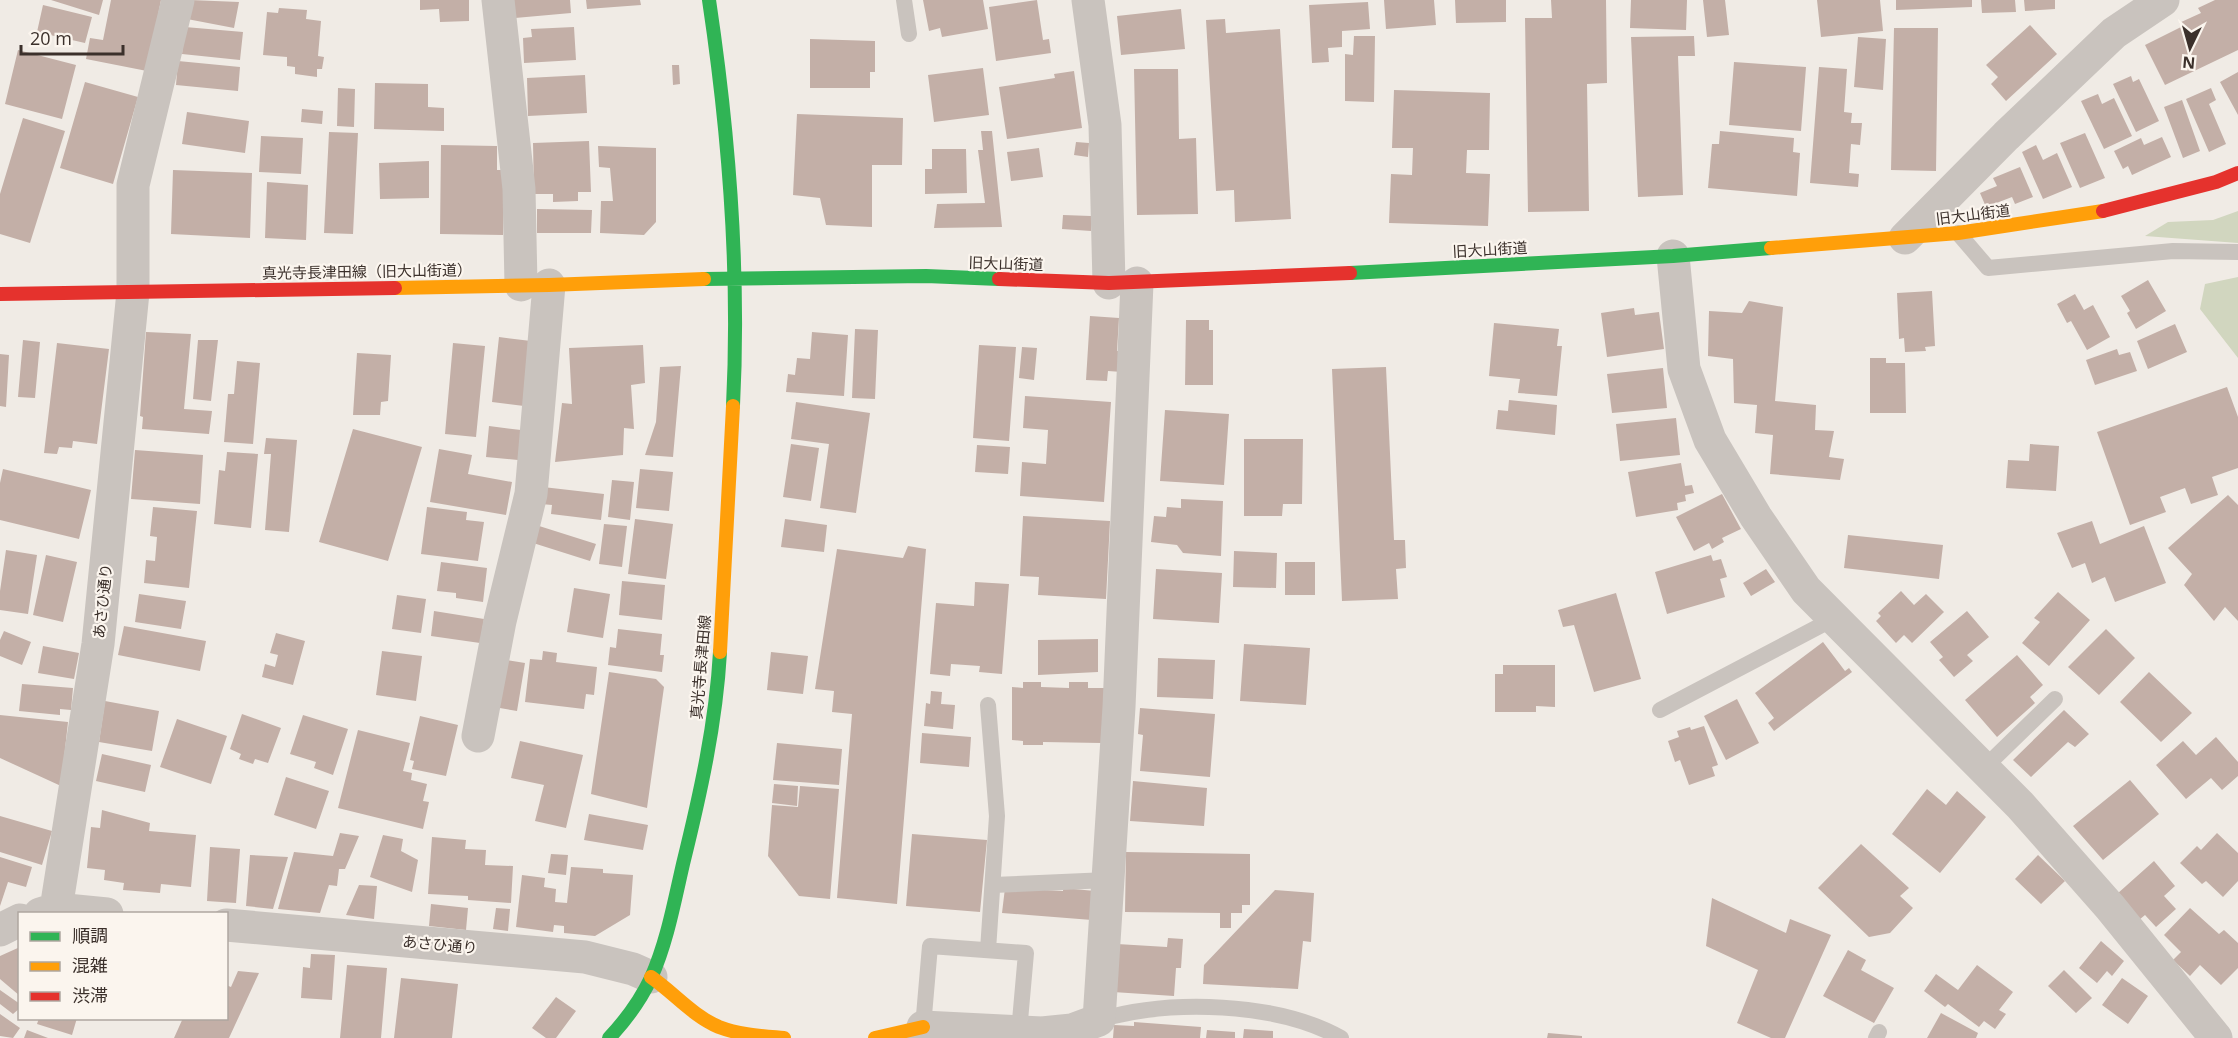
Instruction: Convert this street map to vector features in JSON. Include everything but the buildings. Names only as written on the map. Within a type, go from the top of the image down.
[{"type":"street","name":"あさひ通り","points":[[68,912],[48,911],[98,644],[133,292],[133,185],[178,0]]},
{"type":"street","points":[[478,736],[500,621],[531,494],[535,285],[519,189],[498,0]]},
{"type":"street","name":"真光寺長津田線","points":[[609,1038],[634,1010],[651,977],[666,938],[698,802],[711,728],[721,629],[736,343],[735,278],[732,218],[716,47],[709,0]]},
{"type":"street","points":[[875,1038],[923,1033],[1061,1032],[1099,1020],[1119,695],[1123,283],[1088,0]]},
{"type":"street","points":[[1905,238],[2006,136],[2114,33],[2163,0]]},
{"type":"street","name":"旧大山街道","points":[[735,278],[926,276],[1123,283],[1673,256],[1958,233],[2094,213],[2216,182],[2238,173]]},
{"type":"street","points":[[1673,256],[1684,369],[1710,440],[1756,518],[1806,590],[2020,805],[2110,907],[2216,1038]]},
{"type":"street","name":"真光寺長津田線（旧大山街道）","points":[[0,294],[535,285],[735,278]]},
{"type":"street","points":[[0,930],[18,921]]},
{"type":"street","name":"あさひ通り","points":[[228,925],[585,957],[633,969],[651,977]]},
{"type":"street","points":[[651,977],[666,986],[700,1015],[732,1034],[784,1038]]},
{"type":"lane","points":[[904,0],[909,34]]},
{"type":"lane","points":[[1958,233],[1988,268],[2173,250],[2238,252]]},
{"type":"lane","points":[[1660,710],[1835,618]]},
{"type":"lane","points":[[1984,768],[2055,699]]},
{"type":"lane","points":[[988,705],[996,816],[988,950]]},
{"type":"lane","points":[[993,885],[1108,880]]},
{"type":"lane","points":[[923,1033],[930,946],[1026,953],[1019,1032]]},
{"type":"lane","points":[[1099,1020],[1183,1005],[1283,1016],[1325,1029],[1341,1038]]},
{"type":"green space","points":[[2238,211],[2238,243],[2145,236],[2168,222],[2213,220]]},
{"type":"green space","points":[[2238,277],[2238,358],[2200,309],[2205,284]]},
{"type":"traffic: fast","points":[[709,0],[722,101],[731,203],[735,304],[733,406]]},
{"type":"traffic: fast","points":[[1350,273],[1673,256],[1771,248]]},
{"type":"traffic: fast","points":[[704,279],[926,276],[999,279]]},
{"type":"traffic: fast","points":[[609,1038],[632,1010],[647,986],[666,936],[706,759],[715,706],[720,652]]},
{"type":"traffic: slow","points":[[1771,248],[1958,233],[2103,211]]},
{"type":"traffic: slow","points":[[395,288],[704,279]]},
{"type":"traffic: slow","points":[[720,652],[733,406]]},
{"type":"traffic: slow","points":[[651,977],[692,1011],[719,1027],[759,1036],[784,1038]]},
{"type":"traffic: slow","points":[[875,1038],[923,1027]]},
{"type":"traffic: jam","points":[[2103,211],[2216,182],[2238,173]]},
{"type":"traffic: jam","points":[[999,279],[1109,283],[1350,273]]},
{"type":"traffic: jam","points":[[0,294],[395,288]]}]
